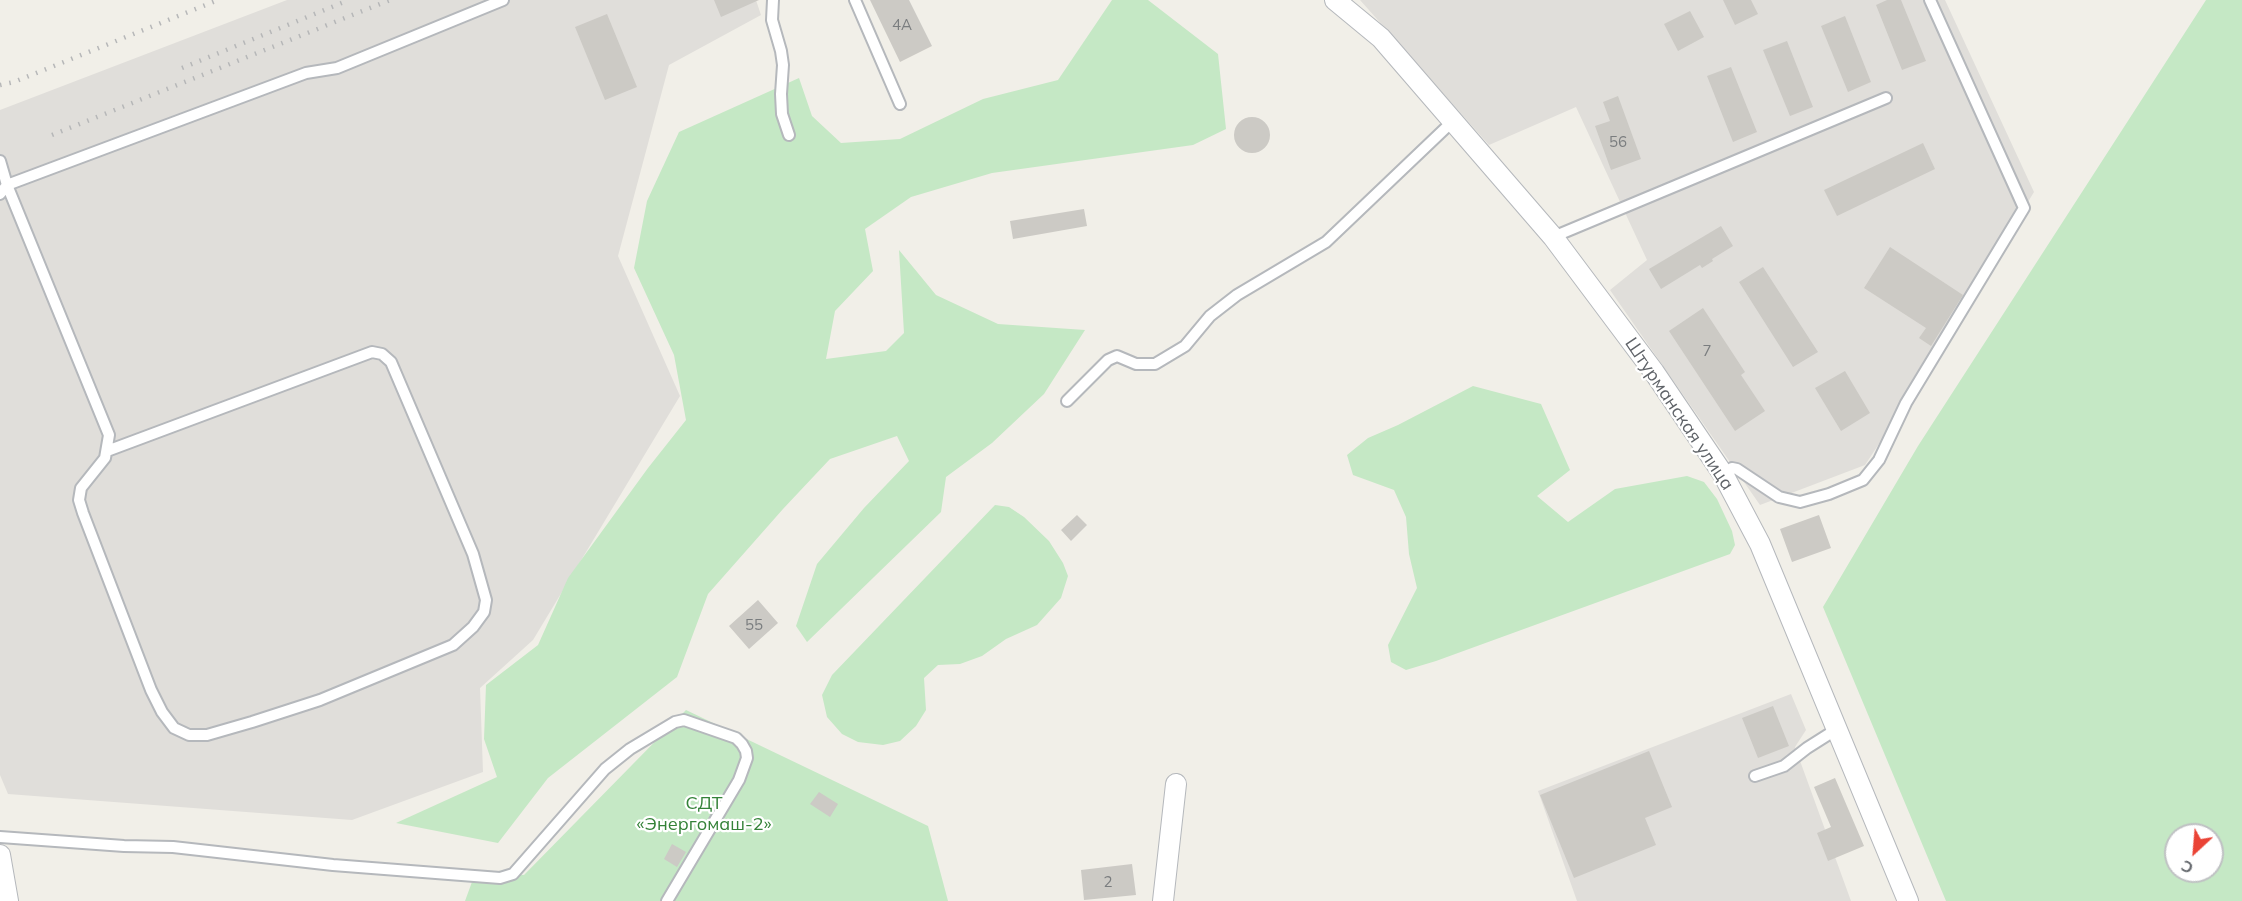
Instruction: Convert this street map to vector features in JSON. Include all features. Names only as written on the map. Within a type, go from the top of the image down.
[{"type":"street","name":"Штурманская улица","points":[[1335,0],[1381,38],[1553,237],[1654,372],[1723,474],[1760,544],[1908,901]]},
{"type":"street","points":[[1163,901],[1176,784]]},
{"type":"street","points":[[0,855],[8,901]]},
{"type":"lane","points":[[4,190],[306,73],[337,68],[503,0]]},
{"type":"lane","points":[[773,0],[772,20],[783,65],[782,114],[789,135]]},
{"type":"lane","points":[[855,0],[900,104]]},
{"type":"lane","points":[[1723,474],[1732,468],[1737,469],[1779,496],[1800,502],[1829,494],[1863,480],[1879,460],[1906,404],[2024,208],[1930,0]]},
{"type":"lane","points":[[1553,237],[1886,98]]},
{"type":"lane","points":[[1066,401],[1108,360],[1117,356],[1136,364],[1155,364],[1185,346],[1210,316],[1237,295],[1326,242],[1453,121]]},
{"type":"lane","points":[[0,162],[4,190],[109,435],[105,458],[81,488],[79,500],[151,690],[162,712],[174,728],[189,735],[207,735],[320,700],[453,645],[465,636],[484,612],[486,600],[484,587],[473,554],[391,362],[382,354],[372,351],[107,451]]},
{"type":"lane","points":[[0,837],[124,846],[173,847],[333,865],[500,878],[513,874],[605,769],[630,749],[675,722],[684,720],[736,738],[746,751],[747,758],[739,780],[667,901]]},
{"type":"lane","points":[[1755,776],[1784,766],[1837,729]]},
{"type":"shaded area","points":[[287,0],[756,0],[761,15],[669,65],[618,256],[680,396],[533,640],[480,688],[483,772],[352,820],[8,794],[0,775],[0,110]]},
{"type":"shaded area","points":[[1360,0],[1945,0],[2034,192],[1906,403],[1865,465],[1760,505],[1610,290],[1647,260],[1576,107],[1489,145]]},
{"type":"shaded area","points":[[1791,694],[1806,730],[1795,747],[1851,901],[1577,901],[1538,791]]},
{"type":"green space","points":[[1112,0],[1148,0],[1218,54],[1226,129],[1193,145],[992,173],[911,197],[865,229],[873,271],[835,311],[826,359],[886,351],[904,333],[899,250],[936,295],[998,324],[1085,330],[1044,394],[992,443],[946,477],[941,512],[807,642],[796,626],[817,564],[864,508],[909,461],[897,436],[830,459],[708,594],[677,677],[548,778],[498,843],[396,823],[497,777],[484,739],[486,685],[538,645],[568,578],[686,420],[674,355],[634,268],[647,201],[679,132],[799,78],[812,116],[841,143],[900,139],[983,99],[1058,80]]},
{"type":"green space","points":[[2206,0],[2242,0],[2242,901],[1946,901],[1823,607],[1918,446]]},
{"type":"green space","points":[[1473,386],[1541,404],[1570,470],[1537,496],[1568,522],[1615,489],[1687,476],[1704,482],[1717,499],[1732,531],[1735,545],[1730,554],[1436,661],[1406,670],[1391,662],[1388,645],[1417,588],[1409,554],[1406,517],[1394,490],[1353,475],[1347,455],[1368,438]]},
{"type":"green space","points":[[995,505],[1009,507],[1024,517],[1049,541],[1063,563],[1068,576],[1061,598],[1037,625],[1006,639],[982,656],[960,664],[938,665],[924,678],[926,710],[916,726],[900,741],[883,745],[858,742],[842,734],[827,717],[822,695],[832,675]]},
{"type":"green space","name":"СДТ «Энергомаш-2»","points":[[686,710],[928,826],[948,901],[465,901],[476,871],[524,875]]},
{"type":"building","points":[[714,0],[759,0],[721,17]]},
{"type":"building","points":[[870,0],[909,0],[932,46],[900,62]]},
{"type":"building","points":[[1723,0],[1751,0],[1758,14],[1735,25]]},
{"type":"building","points":[[1887,0],[1901,0],[1926,61],[1902,70],[1876,5]]},
{"type":"building","points":[[1690,11],[1704,37],[1678,51],[1664,24]]},
{"type":"building","points":[[607,14],[637,87],[605,100],[575,27]]},
{"type":"building","points":[[1845,16],[1871,82],[1848,92],[1821,26]]},
{"type":"building","points":[[1787,41],[1813,107],[1790,116],[1763,50]]},
{"type":"building","points":[[1731,67],[1757,132],[1733,142],[1707,76]]},
{"type":"building","points":[[1618,96],[1641,159],[1611,170],[1595,126],[1610,121],[1603,102]]},
{"type":"building","points":[[1252,117],[1265,122],[1270,135],[1265,148],[1252,153],[1239,148],[1234,135],[1239,122]]},
{"type":"building","points":[[1923,143],[1935,169],[1837,216],[1824,190]]},
{"type":"building","points":[[1084,209],[1087,226],[1013,239],[1010,221]]},
{"type":"building","points":[[1721,226],[1733,246],[1702,268],[1700,265],[1661,289],[1649,269]]},
{"type":"building","points":[[1890,247],[1963,295],[1931,346],[1919,338],[1926,328],[1864,288]]},
{"type":"building","points":[[1763,267],[1818,352],[1793,367],[1739,282]]},
{"type":"building","points":[[1703,308],[1745,372],[1741,375],[1765,411],[1735,431],[1669,331]]},
{"type":"building","points":[[1845,371],[1870,413],[1841,431],[1815,388]]},
{"type":"building","points":[[1077,515],[1087,525],[1071,541],[1061,530]]},
{"type":"building","points":[[1819,515],[1831,548],[1792,562],[1780,529]]},
{"type":"building","points":[[758,600],[778,623],[749,649],[729,626]]},
{"type":"building","points":[[1773,706],[1789,746],[1758,758],[1742,718]]},
{"type":"building","points":[[1649,751],[1672,807],[1645,818],[1656,845],[1574,878],[1540,795]]},
{"type":"building","points":[[1835,778],[1864,846],[1828,861],[1817,833],[1831,827],[1814,787]]},
{"type":"building","points":[[819,792],[838,804],[830,817],[810,804]]},
{"type":"building","points":[[672,844],[686,852],[677,867],[664,859]]},
{"type":"building","points":[[1132,864],[1136,895],[1084,900],[1081,870]]},
{"type":"railway","points":[[0,85],[14,82],[218,0]]},
{"type":"railway","points":[[182,68],[349,0]]},
{"type":"railway","points":[[52,135],[390,0]]}]
